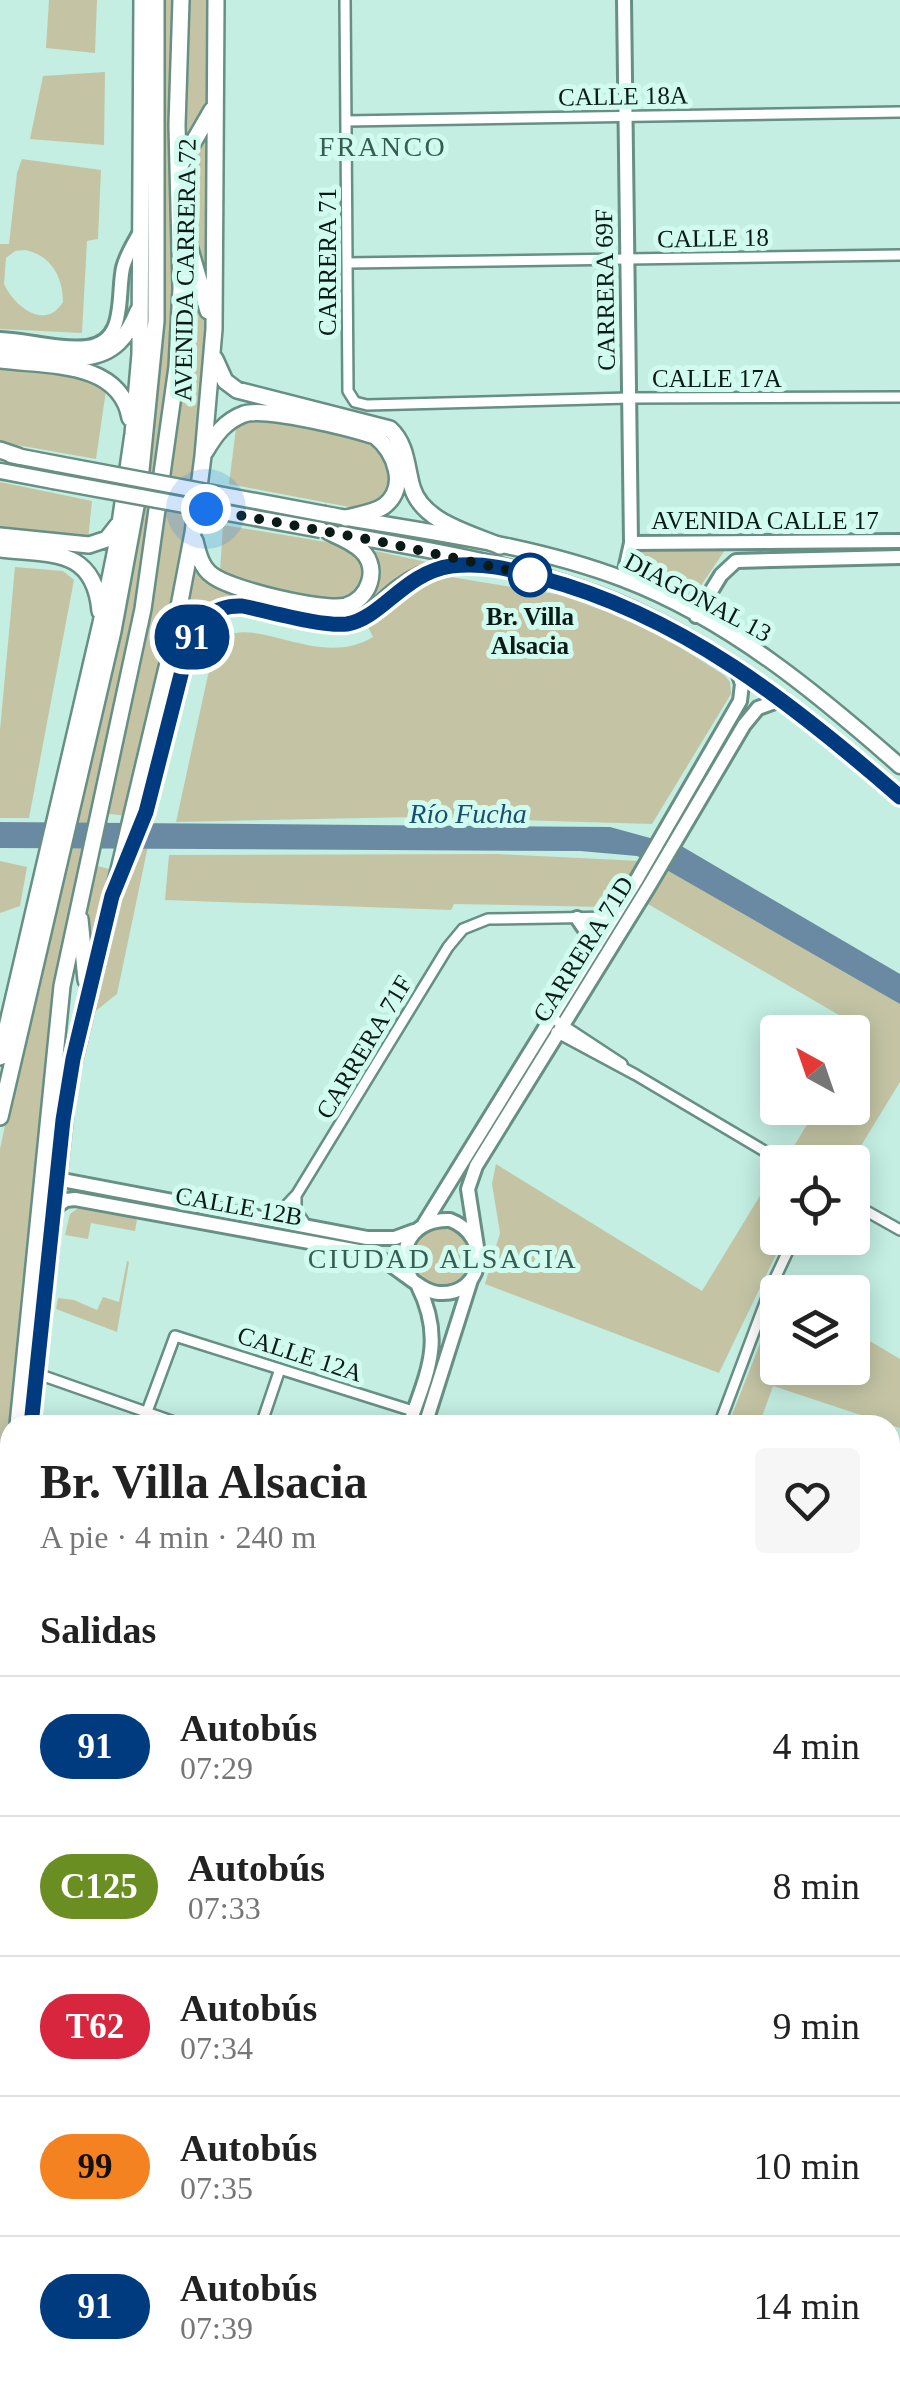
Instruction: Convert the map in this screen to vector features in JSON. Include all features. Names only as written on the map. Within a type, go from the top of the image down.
[{"type":"highway","name":"AVENIDA CARRERA 72","points":[[0,1116],[34,965],[121,522],[133,434],[141,302],[142,0]]},
{"type":"highway","name":"AVENIDA CARRERA 72","points":[[62,813],[122,586],[139,490],[154,361],[156,0]]},
{"type":"highway","name":"AVENIDA CARRERA 72","points":[[19,1415],[62,986],[143,609],[177,367],[181,0]]},
{"type":"highway","name":"AVENIDA CARRERA 72","points":[[32,1415],[68,1086],[112,896],[137,818],[194,533],[214,329],[216,0]]},
{"type":"highway","points":[[178,168],[214,106]]},
{"type":"highway","points":[[142,138],[155,180]]},
{"type":"highway","points":[[180,215],[214,329]]},
{"type":"highway","points":[[0,348],[99,355],[128,334],[141,302]]},
{"type":"highway","points":[[212,352],[225,380],[238,390],[390,429],[402,444],[412,490],[422,506],[440,520],[500,546]]},
{"type":"highway","points":[[0,360],[78,370],[104,378],[124,398],[133,434]]},
{"type":"highway","points":[[204,456],[222,427],[252,413],[270,413],[376,436],[395,462],[394,491],[383,507],[346,518]]},
{"type":"highway","points":[[0,451],[18,456]]},
{"type":"highway","points":[[0,536],[90,546],[106,539],[121,522]]},
{"type":"highway","points":[[194,533],[199,556],[214,577],[236,586],[342,607],[364,594],[372,569],[362,550],[325,531]]},
{"type":"highway","points":[[0,549],[78,562],[96,585],[101,623]]},
{"type":"highway","points":[[310,619],[332,624],[357,621],[422,574],[484,564]]},
{"type":"highway","points":[[137,818],[157,767]]},
{"type":"highway","points":[[0,1057],[27,939],[51,866]]},
{"type":"highway","points":[[78,903],[88,994]]},
{"type":"highway","points":[[27,939],[34,965]]},
{"type":"main road","name":"DIAGONAL 13","points":[[18,456],[500,546],[556,558],[623,580],[696,616],[775,663],[900,766]]},
{"type":"main road","points":[[0,471],[325,531]]},
{"type":"main road","name":"DIAGONAL 13","points":[[325,531],[484,564],[615,602],[736,666],[900,797]]},
{"type":"street","name":"CARRERA 71","points":[[345,0],[348,391],[355,402]]},
{"type":"street","name":"CARRERA 69F","points":[[623,580],[631,543],[624,0]]},
{"type":"street","name":"CALLE 18A","points":[[346,121],[900,112]]},
{"type":"street","points":[[0,339],[87,347],[106,338],[119,319],[123,270],[141,230]]},
{"type":"street","name":"CALLE 18","points":[[347,263],[900,256]]},
{"type":"street","name":"CALLE 17A","points":[[355,402],[367,405],[900,396]]},
{"type":"street","name":"AVENIDA CALLE 17","points":[[631,543],[900,541]]},
{"type":"street","name":"AVENIDA CALLE 17","points":[[696,616],[721,575],[736,561],[900,557]]},
{"type":"street","name":"CARRERA 71D","points":[[420,1227],[555,1026],[675,828],[740,701],[742,684],[736,666]]},
{"type":"street","name":"CARRERA 71D","points":[[675,828],[751,714],[782,699]]},
{"type":"street","points":[[577,918],[620,920]]},
{"type":"street","points":[[577,918],[596,946]]},
{"type":"street","name":"CARRERA 71F","points":[[261,1218],[279,1213],[297,1194],[448,948],[470,924],[488,919],[577,918]]},
{"type":"street","name":"CARRERA 71D","points":[[477,1247],[469,1206],[471,1177],[596,946],[620,920]]},
{"type":"street","points":[[555,1026],[760,1148]]},
{"type":"street","name":"CALLE 12B","points":[[57,1179],[307,1228],[385,1239],[420,1227]]},
{"type":"street","points":[[297,1194],[296,1210],[307,1228]]},
{"type":"street","name":"CALLE 12B","points":[[54,1208],[74,1200],[364,1252],[384,1259],[414,1281]]},
{"type":"street","points":[[870,1212],[900,1230]]},
{"type":"street","points":[[412,1415],[430,1364],[434,1334],[404,1253],[420,1227],[443,1220],[456,1222],[467,1230],[477,1247],[478,1259],[432,1415]]},
{"type":"street","points":[[723,1415],[786,1255]]},
{"type":"street","points":[[414,1281],[428,1291],[442,1294],[456,1290],[472,1277]]},
{"type":"street","name":"CALLE 12A","points":[[147,1412],[175,1336],[280,1369],[403,1415]]},
{"type":"street","points":[[264,1415],[280,1369]]},
{"type":"street","points":[[35,1373],[155,1415]]},
{"type":"green space","points":[[49,0],[97,0],[95,53],[46,48]]},
{"type":"green space","points":[[161,0],[175,0],[172,365],[144,576],[59,968],[12,1415],[0,1415],[0,1149],[148,457]]},
{"type":"green space","points":[[184,0],[208,0],[206,108],[182,143]]},
{"type":"green space","points":[[105,72],[104,145],[30,139],[43,76]]},
{"type":"green space","points":[[206,127],[207,281],[184,204],[188,170]]},
{"type":"green space","points":[[22,159],[101,170],[98,239],[87,241],[82,333],[0,329],[0,244],[9,244]],"holes":[[[15,251],[34,253],[54,268],[61,284],[63,302],[48,315],[23,307],[4,284],[6,258]]]},
{"type":"green space","points":[[185,249],[208,329],[182,565],[127,816],[102,813],[132,676]]},
{"type":"green space","points":[[0,365],[69,373],[107,384],[96,459],[0,442]]},
{"type":"green space","points":[[259,416],[367,439],[385,456],[389,467],[388,488],[382,498],[360,509],[229,484],[237,420]]},
{"type":"green space","points":[[0,482],[92,501],[88,540],[0,531]]},
{"type":"green space","points":[[223,525],[344,545],[356,551],[366,571],[358,594],[336,603],[255,586],[220,572]]},
{"type":"green space","points":[[366,549],[436,564],[386,599],[345,618],[314,618],[241,601],[224,602],[207,609],[191,623],[185,622],[195,560],[200,573],[215,588],[333,616],[356,610],[374,595],[378,575]]},
{"type":"green space","points":[[725,550],[696,593],[686,598],[646,578],[638,568],[641,552]]},
{"type":"green space","points":[[15,567],[63,571],[74,580],[29,818],[0,818],[0,730]]},
{"type":"green space","points":[[445,576],[567,596],[633,617],[730,682],[731,694],[652,824],[415,817],[176,822],[208,675],[225,637],[255,633],[312,646],[353,645],[373,637],[366,623],[425,581]]},
{"type":"green space","points":[[174,722],[117,994],[88,1017],[119,895],[147,824]]},
{"type":"green space","points":[[497,854],[661,862],[900,1004],[900,1082],[861,1145],[795,1145],[807,1125],[870,1125],[870,1015],[839,1015],[622,889],[605,907],[454,904],[451,910],[165,900],[169,855]]},
{"type":"green space","points":[[0,861],[27,867],[20,906],[0,913]]},
{"type":"green space","points":[[92,865],[115,870],[89,972],[83,906]]},
{"type":"green space","points":[[496,1164],[702,1291],[760,1196],[760,1255],[776,1255],[766,1275],[760,1275],[760,1288],[719,1373],[485,1284],[500,1233],[492,1184]]},
{"type":"green space","points":[[81,1206],[132,1215],[137,1220],[135,1231],[91,1223],[88,1239],[65,1235],[70,1214]]},
{"type":"green space","points":[[441,1225],[463,1235],[473,1257],[463,1279],[441,1289],[419,1279],[409,1257],[419,1235]]},
{"type":"green space","points":[[127,1261],[117,1332],[56,1309],[58,1298],[97,1310],[103,1297],[119,1302]]},
{"type":"green space","points":[[870,1341],[900,1359],[900,1415],[861,1415],[773,1386],[763,1415],[732,1415],[760,1343],[760,1385],[870,1385]]},
{"type":"water","points":[[0,822],[610,827],[683,847],[900,974],[900,1004],[637,856],[580,851],[0,848]]},
{"type":"tunnel","points":[[157,767],[187,651],[196,630],[208,617],[237,606],[310,619]]},
{"type":"bus line","name":"91","points":[[32,1415],[73,1059],[112,896],[146,812],[187,651],[198,626],[211,612],[221,607],[242,606],[346,624],[365,616],[422,574],[484,564],[516,571],[615,602],[736,666],[802,714],[900,797]]},
{"type":"place","name":"Br. Villa Alsacia","points":[[530,575]]},
{"type":"district","name":"FRANCO","points":[[383,146]]},
{"type":"district","name":"CIUDAD ALSACIA","points":[[443,1258]]},
{"type":"route","points":[[206,509],[530,575]]},
{"type":"water label","name":"Río Fucha","points":[[468,813]]}]
